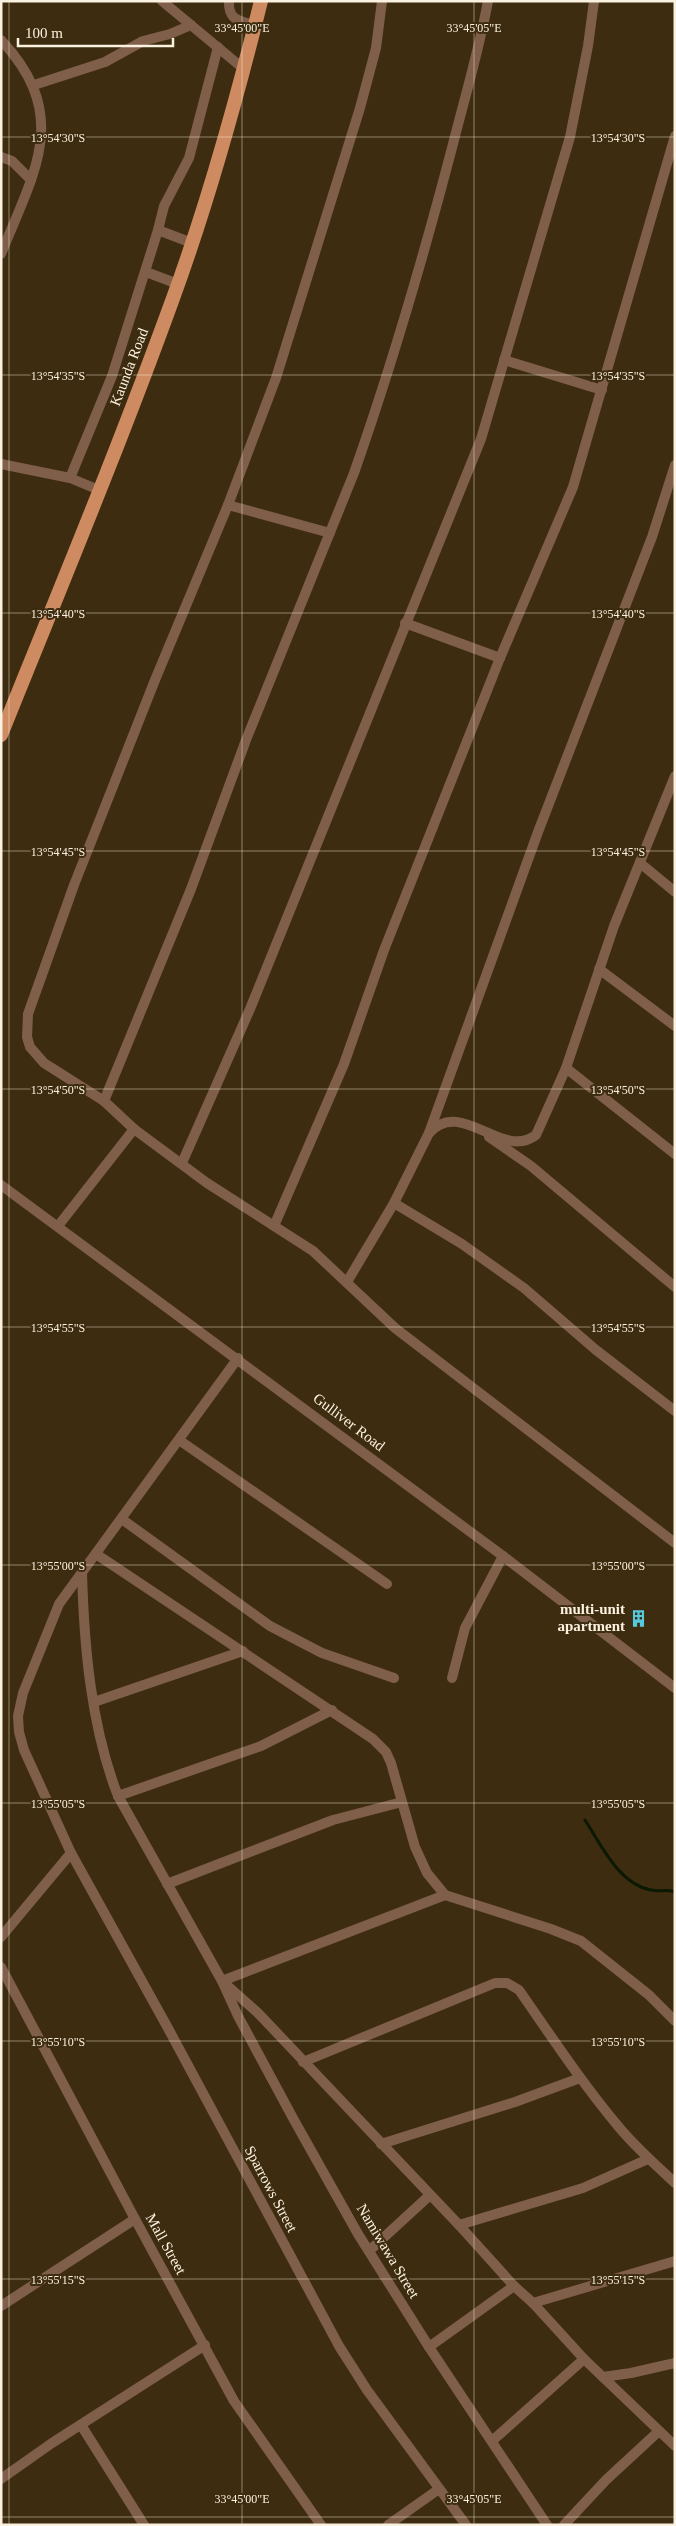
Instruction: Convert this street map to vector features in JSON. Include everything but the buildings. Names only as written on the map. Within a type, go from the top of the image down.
[{"type":"main road","name":"Kaunda Road","points":[[1,735],[99,490],[178,284],[245,70],[261,1]]},
{"type":"street","points":[[162,1],[245,70]]},
{"type":"street","points":[[229,1],[229,13],[232,18],[255,26]]},
{"type":"street","points":[[382,1],[376,48],[335,189],[276,378],[228,505],[155,680],[74,885],[28,1014],[27,1037],[36,1056],[104,1101],[134,1129],[229,1199],[313,1252],[395,1328],[675,1543]]},
{"type":"street","points":[[104,1101],[192,889],[233,774],[330,533],[371,424],[439,202],[472,78],[488,1]]},
{"type":"street","points":[[182,1163],[250,1009],[481,439],[570,137],[588,46],[594,1]]},
{"type":"street","points":[[34,85],[105,62],[143,41],[170,34],[191,24]]},
{"type":"street","points":[[1,40],[21,62],[34,85],[40,113],[41,140],[39,156],[31,180],[1,254]]},
{"type":"street","points":[[70,478],[112,376],[146,272],[164,206],[190,158],[218,47]]},
{"type":"street","points":[[274,1226],[340,1072],[384,950],[500,658],[574,487],[675,136]]},
{"type":"street","points":[[1,157],[12,161],[31,180]]},
{"type":"street","points":[[158,230],[192,243]]},
{"type":"street","points":[[146,272],[178,284]]},
{"type":"street","points":[[504,360],[602,390]]},
{"type":"street","points":[[1,464],[70,478],[99,490]]},
{"type":"street","points":[[347,1282],[394,1203],[429,1132],[538,832],[652,537],[675,465]]},
{"type":"street","points":[[228,505],[330,533]]},
{"type":"street","points":[[405,623],[500,658]]},
{"type":"street","points":[[429,1132],[437,1124],[449,1120],[512,1141],[530,1140],[536,1135],[566,1068],[614,926],[675,776]]},
{"type":"street","points":[[640,863],[675,892]]},
{"type":"street","points":[[599,969],[675,1026]]},
{"type":"street","points":[[566,1068],[675,1154]]},
{"type":"street","points":[[472,1127],[531,1166],[675,1287]]},
{"type":"street","points":[[58,1226],[134,1129]]},
{"type":"street","name":"Gulliver Road","points":[[1,1185],[504,1556],[675,1688]]},
{"type":"street","points":[[394,1203],[462,1244],[524,1288],[596,1350],[675,1411]]},
{"type":"street","name":"Sparrows Street","points":[[238,1358],[122,1520],[59,1604],[46,1632],[23,1693],[18,1716],[18,1732],[24,1750],[71,1853],[348,2361],[466,2525]]},
{"type":"street","points":[[179,1440],[387,1584]]},
{"type":"street","points":[[122,1520],[270,1626],[322,1653],[394,1678]]},
{"type":"street","points":[[96,1554],[373,1739],[386,1752],[395,1772],[415,1847],[423,1864],[445,1895],[551,1929],[581,1941],[649,1995],[675,2021]]},
{"type":"street","points":[[452,1678],[466,1628],[504,1556]]},
{"type":"street","points":[[82,1572],[84,1616],[94,1702],[102,1746],[118,1796],[222,1981],[258,2013],[584,2359],[675,2446]]},
{"type":"street","points":[[94,1702],[243,1651]]},
{"type":"street","points":[[118,1796],[261,1746],[332,1710]]},
{"type":"street","points":[[167,1884],[333,1820],[402,1802]]},
{"type":"street","points":[[1,1937],[71,1853]]},
{"type":"street","points":[[222,1981],[445,1895]]},
{"type":"street","name":"Mall Street","points":[[1,1966],[135,2219],[248,2423],[321,2525]]},
{"type":"street","name":"Namiwawa Street","points":[[222,1981],[238,2016],[289,2112],[369,2251],[429,2348],[548,2525]]},
{"type":"street","points":[[304,2062],[501,1982],[518,1990],[580,2078],[618,2127],[648,2159],[675,2182]]},
{"type":"street","points":[[381,2144],[514,2102],[580,2078]]},
{"type":"street","points":[[459,2225],[583,2188],[648,2159]]},
{"type":"street","points":[[369,2251],[430,2195]]},
{"type":"street","points":[[1,2306],[135,2219]]},
{"type":"street","points":[[533,2303],[675,2261]]},
{"type":"street","points":[[429,2348],[514,2286]]},
{"type":"street","points":[[1,2479],[52,2442],[205,2345]]},
{"type":"street","points":[[492,2441],[584,2359]]},
{"type":"street","points":[[603,2377],[675,2363]]},
{"type":"street","points":[[81,2425],[144,2525]]},
{"type":"street","points":[[564,2525],[606,2480],[659,2431]]},
{"type":"street","points":[[388,2525],[439,2489]]},
{"type":"waterway","points":[[585,1820],[604,1852],[629,1880],[651,1890],[675,1892]]},
{"type":"place","name":"multi-unit apartment","points":[[639,1618]]}]
